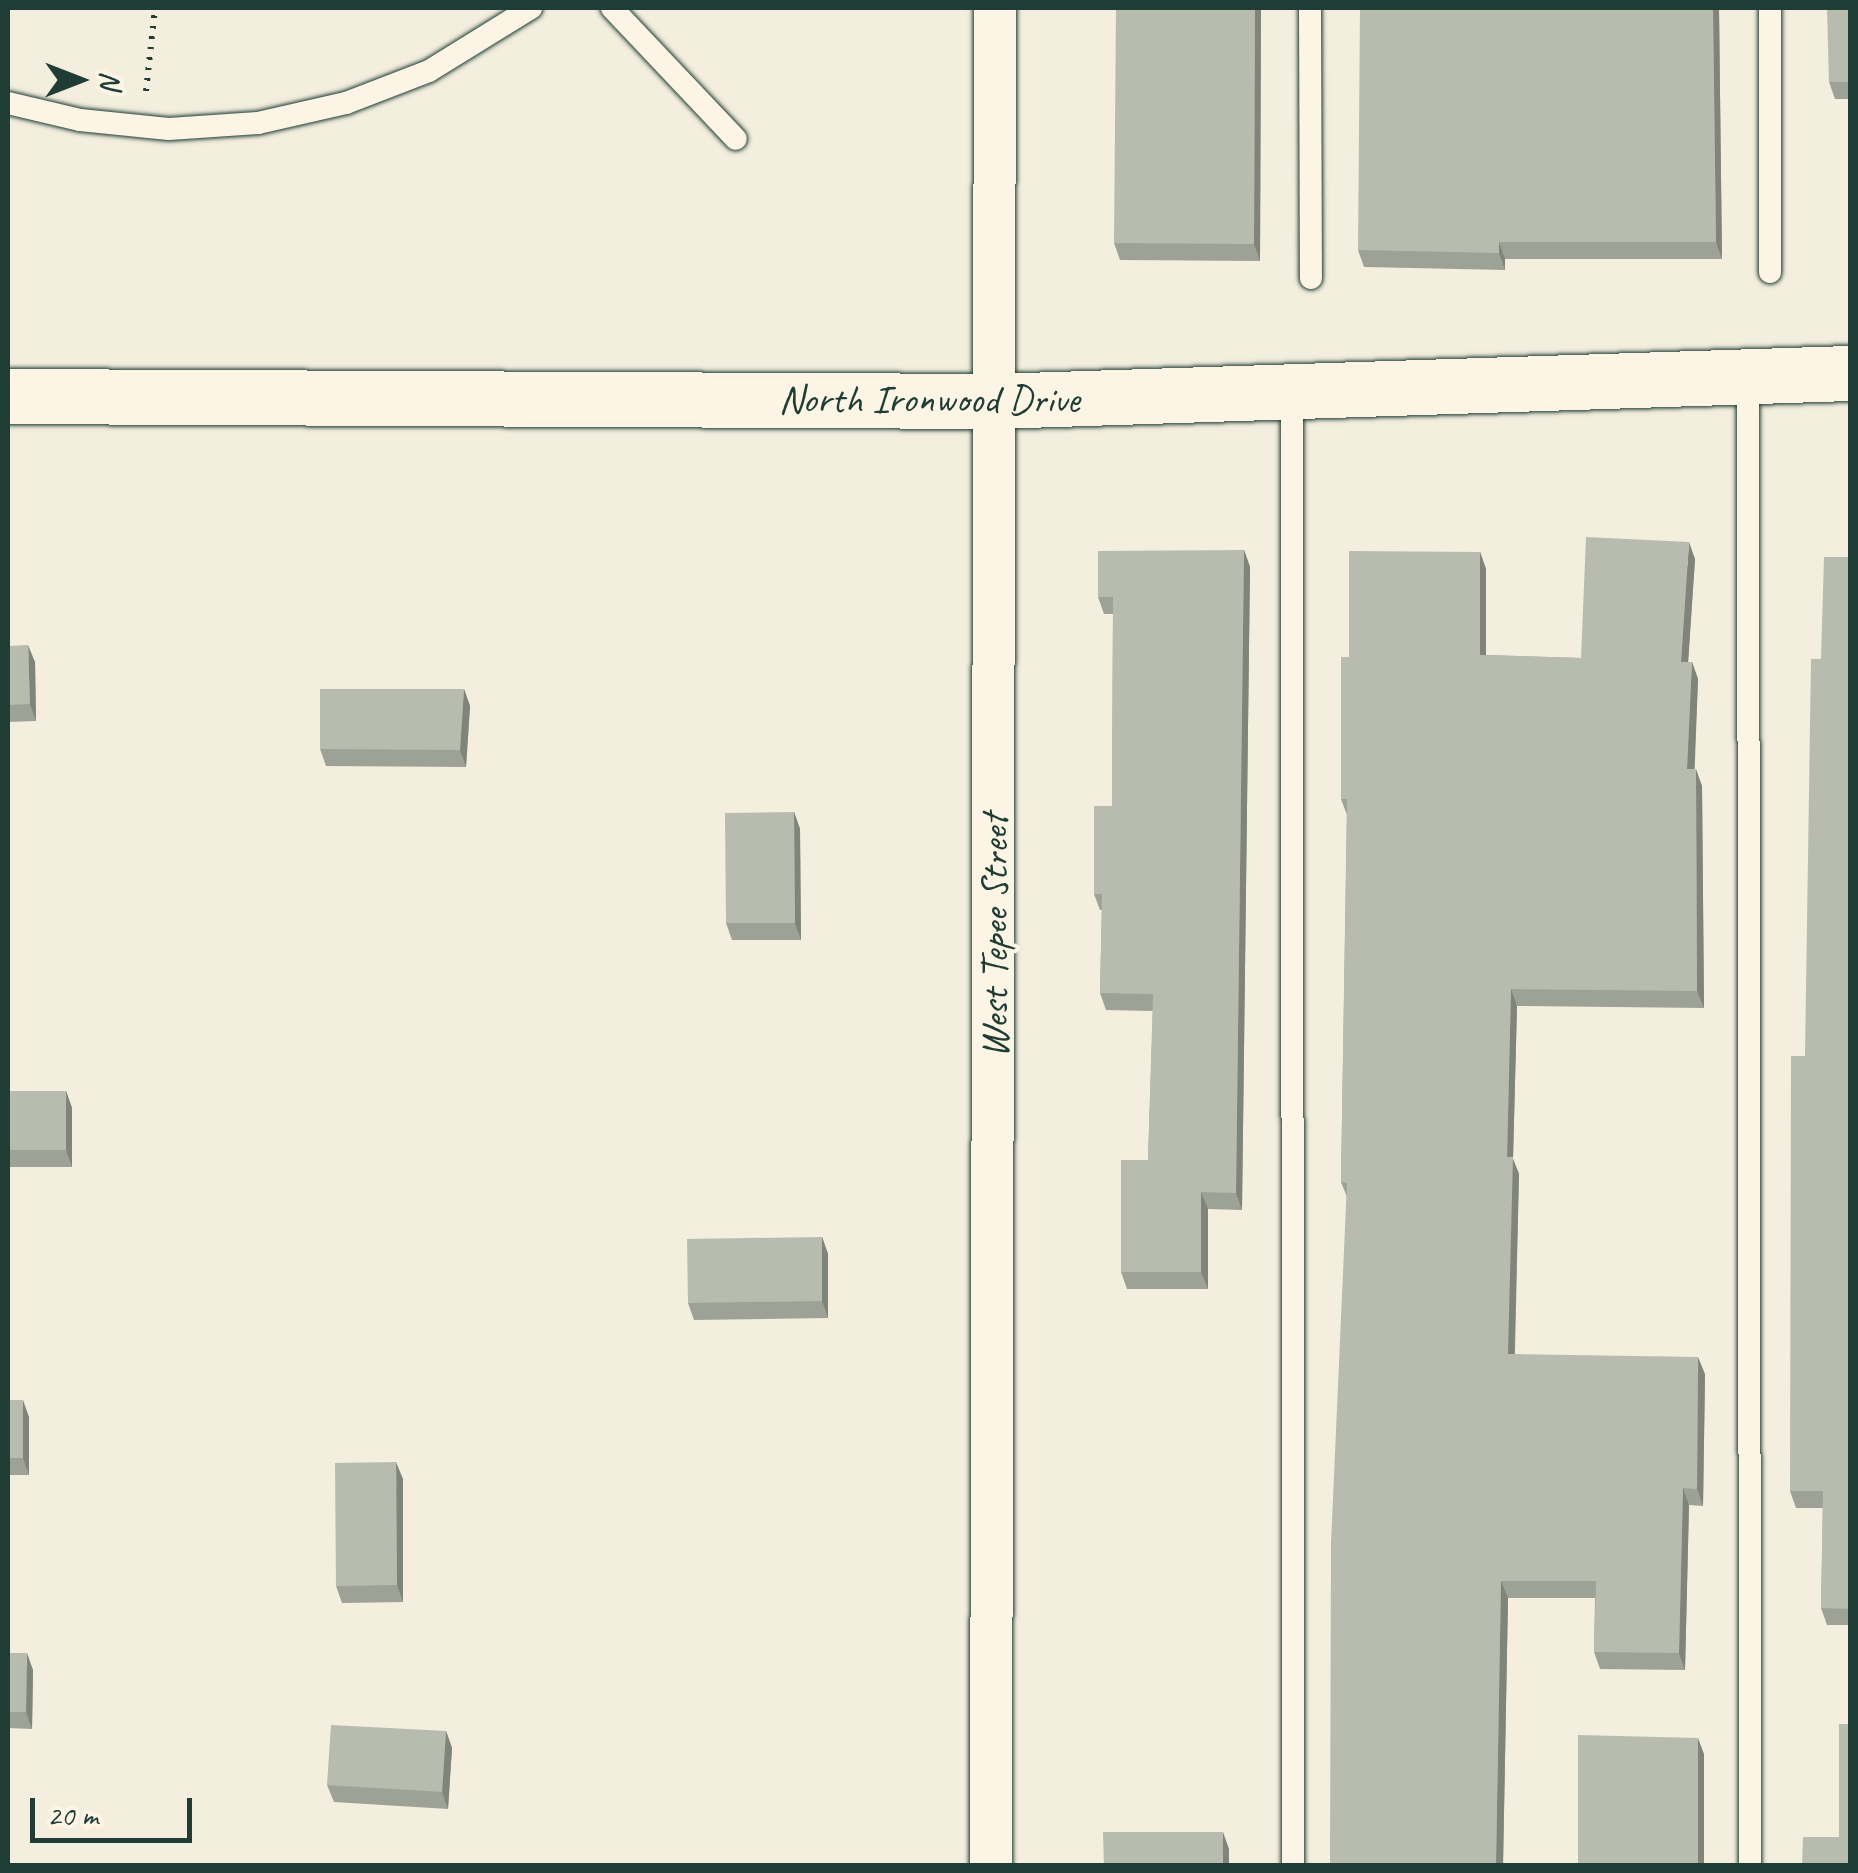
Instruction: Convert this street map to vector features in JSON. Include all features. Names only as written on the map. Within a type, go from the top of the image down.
[{"type":"street","name":"West Tepee Street","points":[[991,1866],[995,8]]},
{"type":"street","name":"North Ironwood Drive","points":[[8,396],[995,401],[1292,395],[1850,373]]},
{"type":"lane","points":[[8,103],[140,126],[258,123],[346,103],[430,71],[531,8]]},
{"type":"lane","points":[[612,8],[736,139]]},
{"type":"lane","points":[[1310,8],[1310,278]]},
{"type":"lane","points":[[1770,8],[1770,272]]},
{"type":"lane","points":[[1748,376],[1750,1866]]},
{"type":"lane","points":[[1292,395],[1293,1866]]},
{"type":"path","points":[[140,126],[155,8]]},
{"type":"building","points":[[1116,8],[1255,8],[1254,244],[1114,243]]},
{"type":"building","points":[[1360,8],[1713,8],[1716,242],[1499,242],[1499,253],[1358,250]]},
{"type":"building","points":[[1827,8],[1850,8],[1850,82],[1829,82]]},
{"type":"building","points":[[1586,537],[1689,542],[1681,662],[1692,662],[1687,769],[1696,769],[1697,991],[1511,989],[1507,1157],[1513,1157],[1508,1354],[1698,1357],[1697,1489],[1683,1488],[1679,1653],[1594,1652],[1596,1581],[1501,1581],[1496,1866],[1330,1866],[1331,1543],[1347,1183],[1341,1182],[1347,799],[1341,799],[1341,657],[1349,657],[1349,551],[1480,552],[1480,655],[1581,658]]},
{"type":"building","points":[[1244,550],[1236,1193],[1201,1192],[1201,1272],[1121,1272],[1121,1160],[1148,1160],[1153,994],[1100,993],[1102,894],[1094,894],[1094,806],[1112,806],[1113,597],[1098,597],[1098,551]]},
{"type":"building","points":[[1824,557],[1850,557],[1850,1609],[1821,1608],[1823,1491],[1790,1491],[1791,1056],[1805,1056],[1811,659],[1821,659]]},
{"type":"building","points":[[28,645],[30,704],[8,705],[8,646]]},
{"type":"building","points":[[320,689],[464,689],[460,750],[320,749]]},
{"type":"building","points":[[794,812],[795,923],[726,923],[725,813]]},
{"type":"building","points":[[8,1091],[66,1091],[66,1150],[8,1150]]},
{"type":"building","points":[[822,1237],[822,1301],[688,1303],[687,1239]]},
{"type":"building","points":[[8,1400],[23,1400],[23,1458],[8,1458]]},
{"type":"building","points":[[396,1462],[397,1585],[336,1586],[335,1463]]},
{"type":"building","points":[[8,1653],[27,1653],[26,1712],[8,1712]]},
{"type":"building","points":[[1839,1724],[1850,1724],[1850,1866],[1802,1866],[1803,1837],[1839,1837]]},
{"type":"building","points":[[331,1725],[446,1731],[442,1792],[327,1785]]},
{"type":"building","points":[[1578,1735],[1698,1738],[1698,1866],[1578,1866]]},
{"type":"building","points":[[1103,1832],[1223,1832],[1223,1866],[1104,1866]]}]
